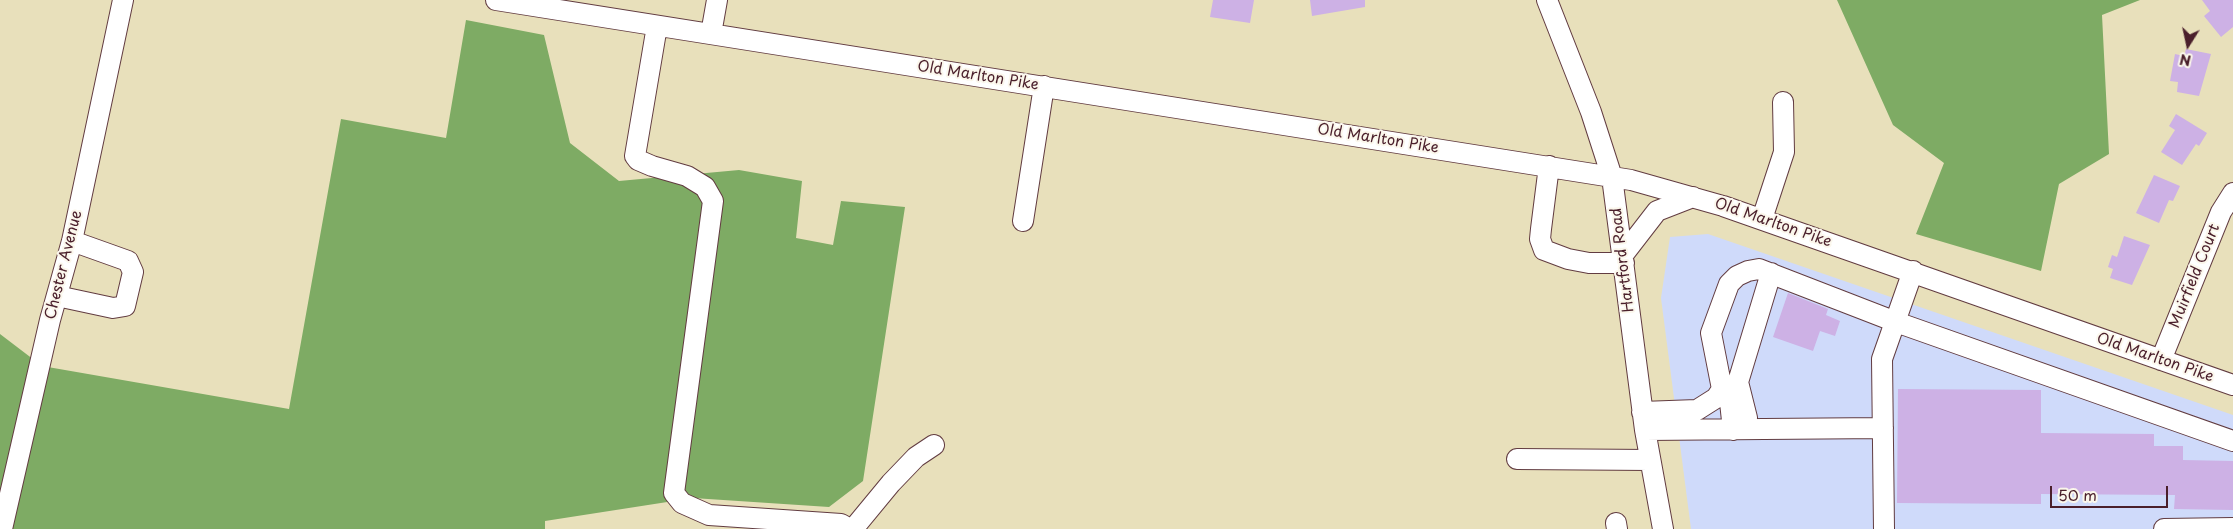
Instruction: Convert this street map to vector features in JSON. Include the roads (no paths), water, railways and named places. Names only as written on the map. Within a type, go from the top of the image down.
[{"type":"street","name":"Chester Avenue","points":[[2,529],[57,296],[72,241],[123,0]]},
{"type":"street","name":"Old Marlton Pike","points":[[496,0],[1612,177],[1693,197],[1762,219],[2233,385]]},
{"type":"street","points":[[711,34],[717,0]]},
{"type":"street","name":"Hartford Road","points":[[1547,0],[1591,112],[1612,177],[1624,259],[1643,421],[1663,529]]},
{"type":"street","points":[[657,26],[635,156],[638,160],[652,166],[687,176],[705,187],[713,201],[674,492],[682,503],[709,515],[735,523],[841,524],[851,529],[916,457],[934,445]]},
{"type":"street","points":[[1023,220],[1044,86]]},
{"type":"street","points":[[1762,219],[1784,152],[1783,102]]},
{"type":"street","points":[[1549,166],[1540,240],[1544,250],[1551,254],[1575,260],[1624,259],[1657,211],[1693,197]]},
{"type":"street","name":"Muirfield Court","points":[[2161,360],[2221,212],[2233,193]]},
{"type":"street","points":[[57,296],[113,308],[124,306],[134,272],[128,260],[72,241]]},
{"type":"street","points":[[1741,430],[1730,402],[1726,381],[1711,333],[1729,284],[1737,276],[1759,269],[1896,322],[2233,441]]},
{"type":"street","points":[[1884,529],[1882,359],[1913,272]]},
{"type":"street","points":[[1643,421],[1697,410],[1716,398],[1726,381],[1771,273]]},
{"type":"street","points":[[1643,421],[1741,430],[1883,428]]},
{"type":"street","points":[[1517,459],[1650,460]]},
{"type":"street","points":[[2164,529],[2233,528]]}]
